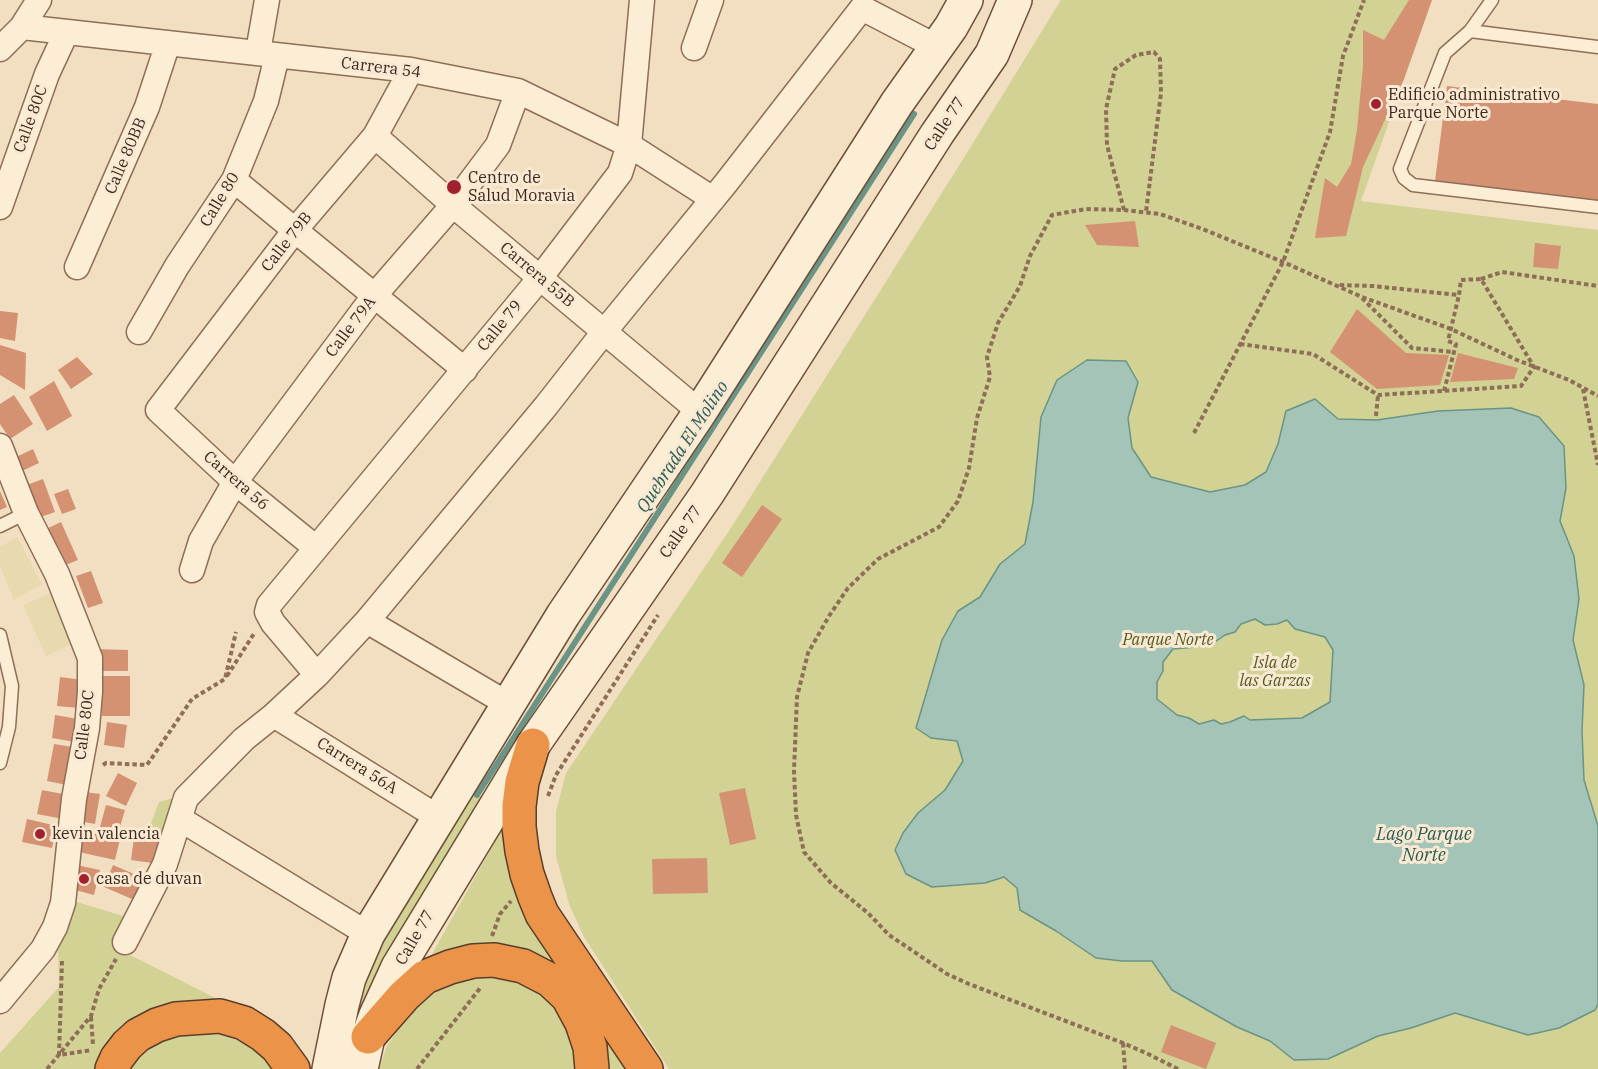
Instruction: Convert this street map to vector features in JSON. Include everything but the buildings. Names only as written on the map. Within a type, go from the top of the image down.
[{"type":"highway","points":[[532,745],[522,782],[519,827],[522,851],[534,897],[542,914],[646,1069]]},
{"type":"highway","points":[[368,1036],[404,996],[425,977],[473,961],[494,960],[523,966],[550,980],[568,997],[582,1023],[590,1047],[592,1069]]},
{"type":"highway","points":[[103,1064],[117,1058],[138,1035],[157,1026],[176,1019],[220,1016],[244,1023],[262,1035],[277,1047],[293,1069]]},
{"type":"main road","points":[[329,1069],[349,978],[368,934],[563,615],[700,412],[897,104],[951,27],[966,0]]},
{"type":"main road","name":"Calle 77","points":[[361,1069],[368,1036],[398,967],[532,745],[707,494],[937,134],[992,54],[1015,0]]},
{"type":"main road","points":[[897,104],[909,99],[921,102],[932,110],[937,122],[937,134]]},
{"type":"street","points":[[0,50],[22,27],[39,0]]},
{"type":"street","name":"Calle 80","points":[[139,332],[177,266],[234,180],[266,100],[267,0]]},
{"type":"street","name":"Calle 79","points":[[267,612],[269,605],[540,278],[620,173],[629,145],[642,0]]},
{"type":"street","points":[[694,48],[711,0]]},
{"type":"street","points":[[125,942],[165,864],[186,798],[243,739],[274,715],[317,675],[367,621],[546,406],[713,199],[861,4],[937,47]]},
{"type":"street","name":"Carrera 54","points":[[22,27],[411,70],[518,91],[629,145],[713,199]]},
{"type":"street","name":"Calle 80C","points":[[0,207],[47,74],[66,33]]},
{"type":"street","name":"Calle 80BB","points":[[77,267],[147,107],[168,43]]},
{"type":"street","name":"Calle 79B","points":[[158,410],[295,230],[375,136],[411,70]]},
{"type":"street","name":"Calle 79A","points":[[192,570],[201,541],[235,482],[374,296],[453,205],[498,145],[518,91]]},
{"type":"street","name":"Carrera 55B","points":[[375,136],[453,205],[700,412]]},
{"type":"street","points":[[234,180],[465,370]]},
{"type":"street","name":"Carrera 56","points":[[158,410],[235,482],[316,548]]},
{"type":"street","name":"Calle 80C","points":[[0,446],[26,513],[57,574],[90,658],[87,728],[76,790],[63,903],[43,949],[0,1001]]},
{"type":"street","points":[[267,612],[273,623],[317,675]]},
{"type":"street","points":[[367,621],[508,706]]},
{"type":"street","name":"Carrera 56A","points":[[274,715],[439,818]]},
{"type":"street","points":[[180,819],[368,934]]},
{"type":"lane","points":[[1492,0],[1470,31],[1445,53],[1400,169],[1404,178],[1413,185],[1598,207]]},
{"type":"lane","points":[[1470,31],[1598,47]]},
{"type":"lane","points":[[0,526],[26,513]]},
{"type":"lane","points":[[0,635],[12,686],[9,727],[0,763]]},
{"type":"path","points":[[1194,433],[1283,262],[1330,132],[1343,56],[1364,0]]},
{"type":"path","points":[[1124,210],[1107,145],[1106,109],[1115,69],[1136,55],[1154,52],[1160,59],[1161,93],[1146,212]]},
{"type":"path","points":[[1178,1069],[1123,1043],[954,977],[938,968],[889,934],[868,913],[831,883],[804,852],[796,815],[794,771],[797,697],[808,653],[848,588],[878,559],[939,527],[958,501],[969,468],[976,418],[990,377],[987,357],[999,323],[1020,286],[1030,256],[1052,215],[1086,209],[1160,214],[1283,262],[1362,297],[1451,330],[1569,380],[1598,396]]},
{"type":"path","points":[[1444,391],[1456,344],[1448,341],[1461,280],[1481,279],[1502,272],[1598,286]]},
{"type":"path","points":[[1481,279],[1534,367]]},
{"type":"path","points":[[1335,285],[1372,286],[1459,295]]},
{"type":"path","points":[[1362,297],[1412,348],[1454,352]]},
{"type":"path","points":[[1240,345],[1313,354],[1378,395],[1521,386],[1534,367]]},
{"type":"path","points":[[1583,388],[1598,465]]},
{"type":"path","points":[[1376,416],[1378,395]]},
{"type":"path","points":[[76,790],[106,763],[147,765],[192,699],[225,679],[267,612]]},
{"type":"path","points":[[225,679],[236,632]]},
{"type":"path","points":[[491,942],[500,914],[513,899]]},
{"type":"path","points":[[47,1069],[91,1016],[99,989],[125,942]]},
{"type":"path","points":[[43,949],[62,958],[59,1055]]},
{"type":"path","points":[[417,1069],[485,983]]},
{"type":"path","points":[[91,1016],[103,1064]]},
{"type":"path","points":[[1123,1043],[1125,1069]]},
{"type":"shaded area","points":[[17,537],[42,584],[14,600],[0,566],[0,547]]},
{"type":"shaded area","points":[[50,593],[74,643],[46,656],[23,605]]},
{"type":"green space","name":"Parque Norte","points":[[1061,0],[1432,0],[1361,201],[1598,230],[1598,1069],[669,1069],[584,937],[569,904],[556,856],[556,811],[566,773],[729,531]]},
{"type":"green space","points":[[469,789],[486,800],[350,1060],[349,1027],[364,978],[392,919]]},
{"type":"green space","points":[[180,796],[172,836],[147,834],[159,802]]},
{"type":"green space","points":[[507,820],[637,1069],[603,1069],[577,992],[427,963]]},
{"type":"green space","points":[[77,902],[143,922],[128,954],[247,1014],[196,1005],[105,1069],[0,1069],[0,1053],[59,987],[58,946]]},
{"type":"green space","points":[[506,971],[559,1005],[575,1036],[578,1069],[379,1069],[387,1046],[426,993],[447,980]]},
{"type":"green space","points":[[206,1028],[253,1042],[279,1069],[121,1069],[147,1041]]},
{"type":"water","name":"Lago Parque Norte","points":[[1087,360],[1126,361],[1138,382],[1128,418],[1132,448],[1151,477],[1210,492],[1245,485],[1266,472],[1278,444],[1286,411],[1315,399],[1338,419],[1377,420],[1438,411],[1511,408],[1539,417],[1564,446],[1566,488],[1560,521],[1574,556],[1579,599],[1573,640],[1584,685],[1582,731],[1584,780],[1598,826],[1598,1004],[1595,1010],[1559,1028],[1528,1035],[1455,1013],[1378,1036],[1328,1059],[1294,1060],[1270,1041],[1237,1027],[1172,990],[1152,961],[1096,958],[1020,910],[1017,888],[1004,877],[985,883],[932,887],[906,874],[895,850],[903,833],[918,813],[945,790],[963,761],[957,741],[931,738],[916,728],[942,640],[958,611],[980,597],[1000,564],[1025,544],[1033,502],[1041,417],[1057,380]],"holes":[[[1255,619],[1265,625],[1287,620],[1295,629],[1325,637],[1333,650],[1330,702],[1302,718],[1250,720],[1244,716],[1221,724],[1214,720],[1199,724],[1177,715],[1157,699],[1157,682],[1163,671],[1163,662],[1173,649],[1212,644],[1225,635],[1235,632],[1241,624]]]},
{"type":"waterway","name":"Quebrada El Molino","points":[[477,795],[914,114]]},
{"type":"place","name":"Edificio administrativo Parque Norte","points":[[1376,104]]},
{"type":"place","name":"Centro de Salud Moravia","points":[[454,187]]},
{"type":"place","name":"kevin valencia","points":[[40,834]]},
{"type":"place","name":"casa de duvan","points":[[84,879]]},
{"type":"park label","name":"Isla de las Garzas","points":[[1275,672]]}]
